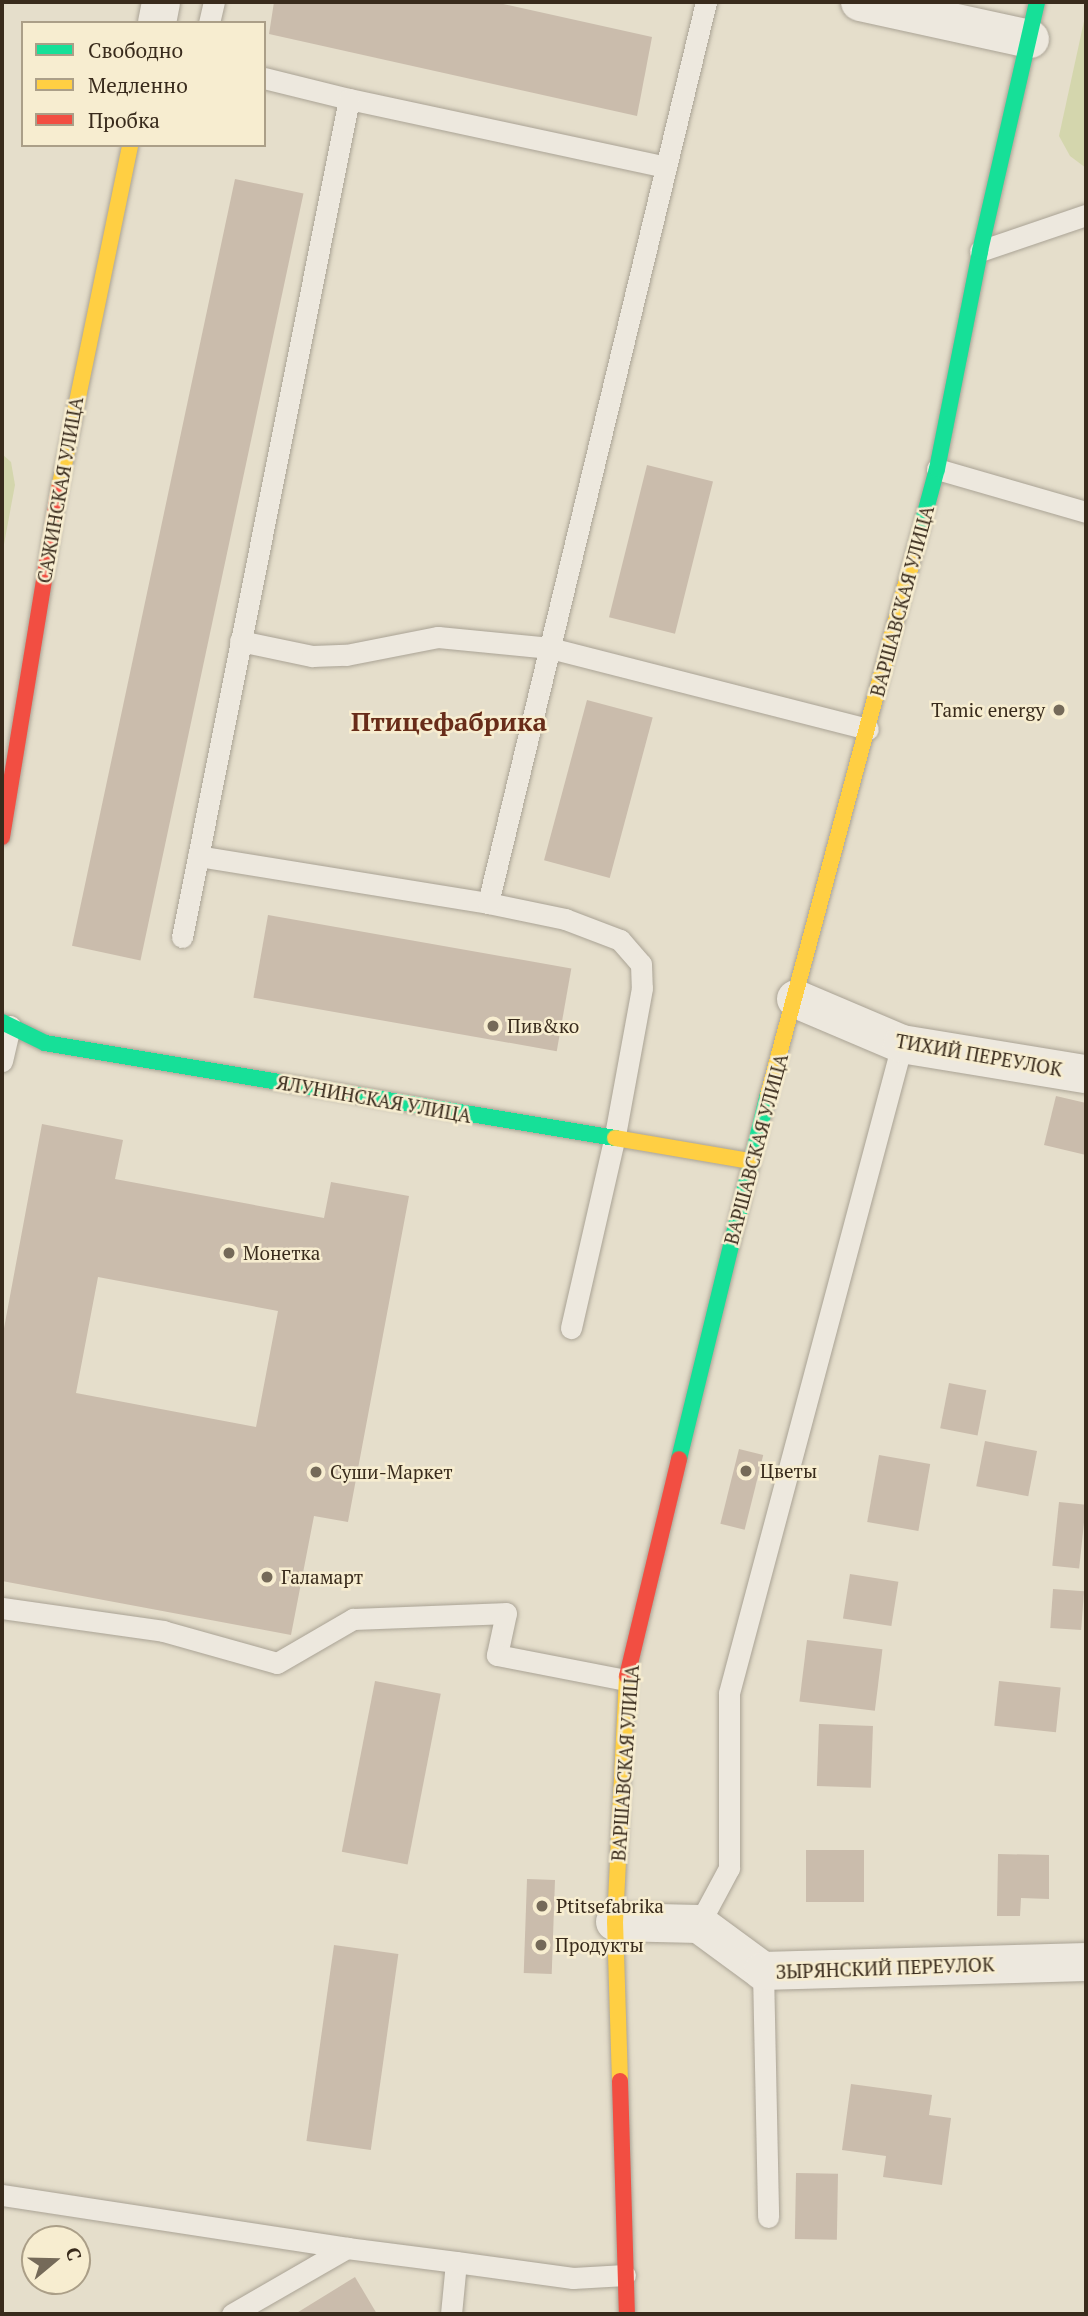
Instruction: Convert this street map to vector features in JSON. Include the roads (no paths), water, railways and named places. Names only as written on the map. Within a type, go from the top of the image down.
[{"type":"main road","name":"ВАРШАВСКАЯ УЛИЦА","points":[[627,2314],[615,1922],[626,1680],[750,1161],[796,999],[937,469],[980,251],[1037,2]]},
{"type":"main road","name":"САЖИНСКАЯ УЛИЦА","points":[[2,837],[67,440],[130,147]]},
{"type":"main road","name":"ЯЛУНИНСКАЯ УЛИЦА","points":[[6,1024],[46,1043],[750,1161]]},
{"type":"street","points":[[157,21],[161,2]]},
{"type":"street","points":[[860,2],[1030,39]]},
{"type":"street","name":"ТИХИЙ ПЕРЕУЛОК","points":[[796,999],[902,1044],[1086,1074]]},
{"type":"street","points":[[615,1922],[699,1924]]},
{"type":"street","name":"ЗЫРЯНСКИЙ ПЕРЕУЛОК","points":[[699,1924],[763,1971],[1086,1962]]},
{"type":"lane","points":[[209,21],[214,2]]},
{"type":"lane","points":[[488,903],[706,2]]},
{"type":"lane","points":[[266,78],[666,167]]},
{"type":"lane","points":[[182,937],[349,99]]},
{"type":"lane","points":[[980,251],[1086,215]]},
{"type":"lane","points":[[937,469],[1086,512]]},
{"type":"lane","points":[[240,641],[312,656],[346,654],[438,637],[550,648],[868,729]]},
{"type":"lane","points":[[198,856],[488,903],[565,919],[620,940],[641,964],[642,988],[614,1140],[571,1328]]},
{"type":"lane","points":[[2,1061],[6,1024]]},
{"type":"lane","points":[[699,1924],[729,1868],[729,1693],[902,1044]]},
{"type":"lane","points":[[2,1608],[163,1631],[277,1663],[353,1619],[506,1613],[497,1655],[626,1680]]},
{"type":"lane","points":[[763,1971],[768,2217]]},
{"type":"lane","points":[[2,2195],[347,2248],[573,2278],[625,2275]]},
{"type":"lane","points":[[232,2314],[347,2248]]},
{"type":"lane","points":[[451,2314],[456,2262]]},
{"type":"place","name":"Tamic energy","points":[[1059,710]]},
{"type":"place","name":"Пив&ко","points":[[493,1026]]},
{"type":"place","name":"Монетка","points":[[229,1253]]},
{"type":"place","name":"Цветы","points":[[746,1471]]},
{"type":"place","name":"Суши-Маркет","points":[[316,1472]]},
{"type":"place","name":"Галамарт","points":[[267,1577]]},
{"type":"place","name":"Ptitsefabrika","points":[[542,1906]]},
{"type":"place","name":"Продукты","points":[[541,1945]]},
{"type":"district","name":"Птицефабрика","points":[[449,722]]}]
